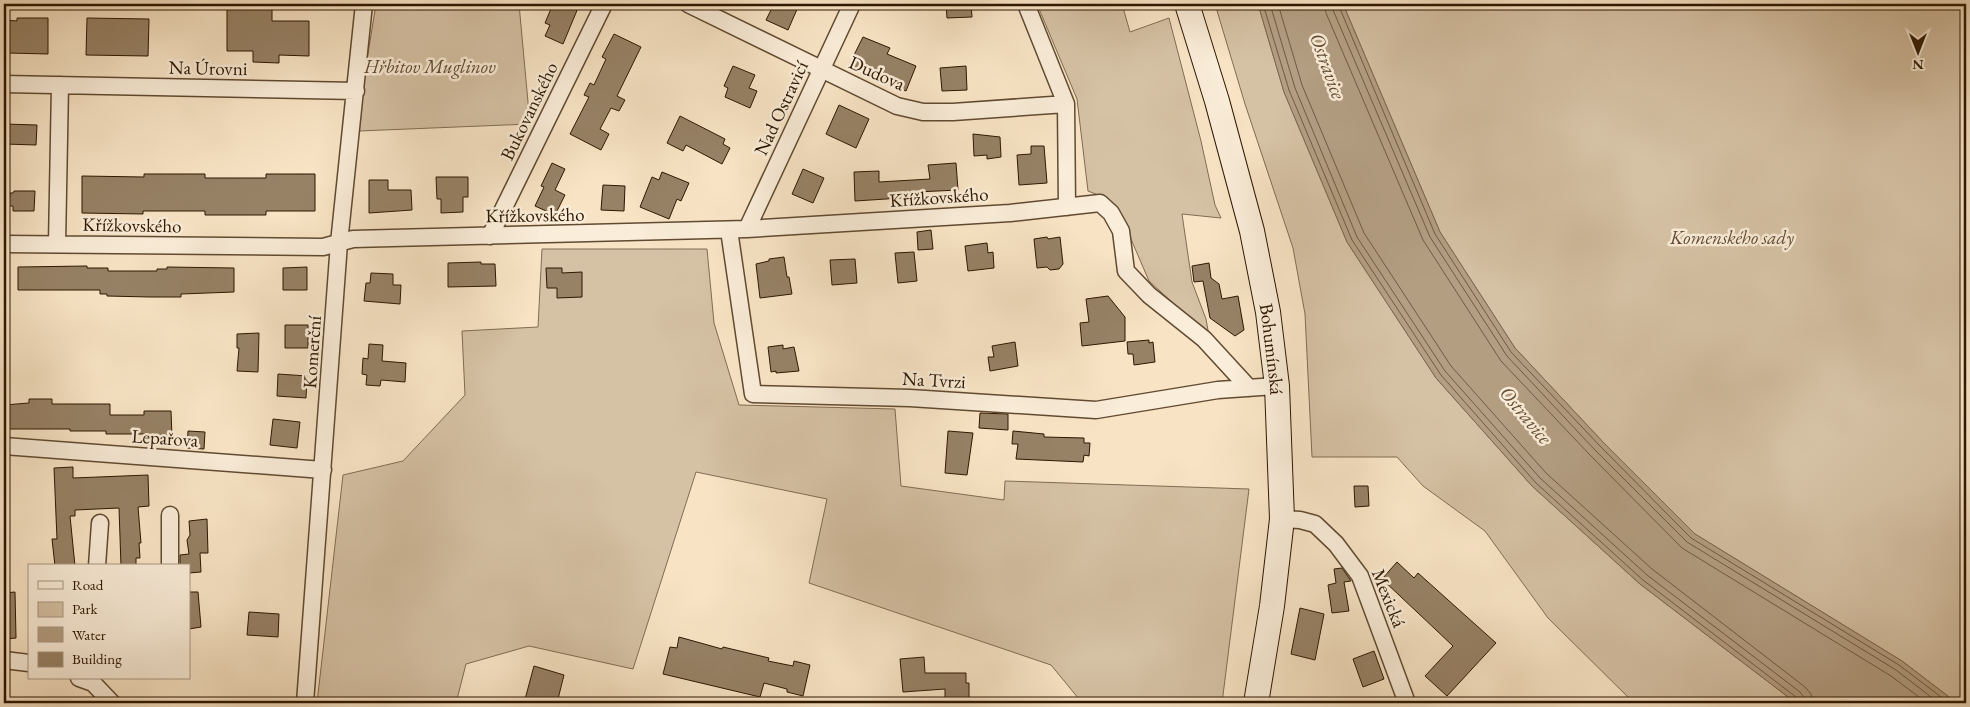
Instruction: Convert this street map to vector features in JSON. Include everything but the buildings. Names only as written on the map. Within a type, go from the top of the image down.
[{"type":"main road","name":"Bohumínská","points":[[1187,4],[1215,93],[1252,231],[1268,312],[1277,386],[1282,519],[1272,606],[1256,703]]},
{"type":"street","name":"Komerční","points":[[306,703],[339,243],[364,4]]},
{"type":"street","name":"Bukovanského","points":[[490,236],[604,4]]},
{"type":"street","name":"Dudova","points":[[688,4],[897,106],[923,112],[953,112],[1066,104]]},
{"type":"street","name":"Nad Ostravicí","points":[[747,229],[820,69],[852,4]]},
{"type":"street","points":[[1026,4],[1066,104],[1067,206]]},
{"type":"street","name":"Na Úrovni","points":[[4,84],[356,91]]},
{"type":"street","points":[[56,244],[60,85]]},
{"type":"street","name":"Křížkovského","points":[[4,244],[323,247],[353,239],[729,230],[1010,213],[1100,203],[1111,214],[1121,231],[1126,271],[1149,295],[1204,339],[1249,388]]},
{"type":"street","name":"Na Tvrzi","points":[[729,230],[753,394],[910,398],[1096,410],[1218,390],[1277,386]]},
{"type":"street","name":"Lepařova","points":[[4,446],[323,470]]},
{"type":"street","points":[[170,515],[170,564]]},
{"type":"street","name":"Mexická","points":[[1282,519],[1300,520],[1315,524],[1336,544],[1360,576],[1407,703]]},
{"type":"street","points":[[97,564],[100,523]]},
{"type":"street","points":[[4,660],[28,663]]},
{"type":"street","points":[[85,680],[93,683],[112,703]]},
{"type":"green space","name":"Hřbitov Muglinov","points":[[376,4],[519,4],[530,124],[359,131],[363,85]]},
{"type":"green space","points":[[1037,4],[1122,4],[1130,32],[1169,18],[1201,141],[1215,205],[1221,218],[1182,214],[1192,282],[1206,319],[1209,336],[1149,281],[1119,211],[1103,197],[1088,191],[1077,99]]},
{"type":"green space","points":[[1215,4],[1258,4],[1284,92],[1347,242],[1436,378],[1532,486],[1640,584],[1796,703],[1634,703],[1548,618],[1485,531],[1423,486],[1397,457],[1312,457],[1305,314],[1293,248],[1245,104]]},
{"type":"green space","name":"Komenského sady","points":[[1343,4],[1966,4],[1966,703],[1957,703],[1902,661],[1695,534],[1602,441],[1515,348],[1440,232]]},
{"type":"green space","points":[[542,249],[707,249],[714,323],[739,405],[895,409],[901,486],[1004,500],[1005,481],[1249,489],[1222,703],[1110,703],[1079,699],[1051,665],[809,583],[827,499],[696,472],[633,669],[529,646],[466,664],[456,703],[317,703],[343,475],[403,461],[465,395],[462,331],[538,327]]},
{"type":"water","name":"Ostravice","points":[[1258,4],[1343,4],[1440,232],[1515,348],[1602,441],[1695,534],[1902,661],[1957,703],[1796,703],[1640,584],[1532,486],[1436,378],[1347,242],[1284,92]]}]
